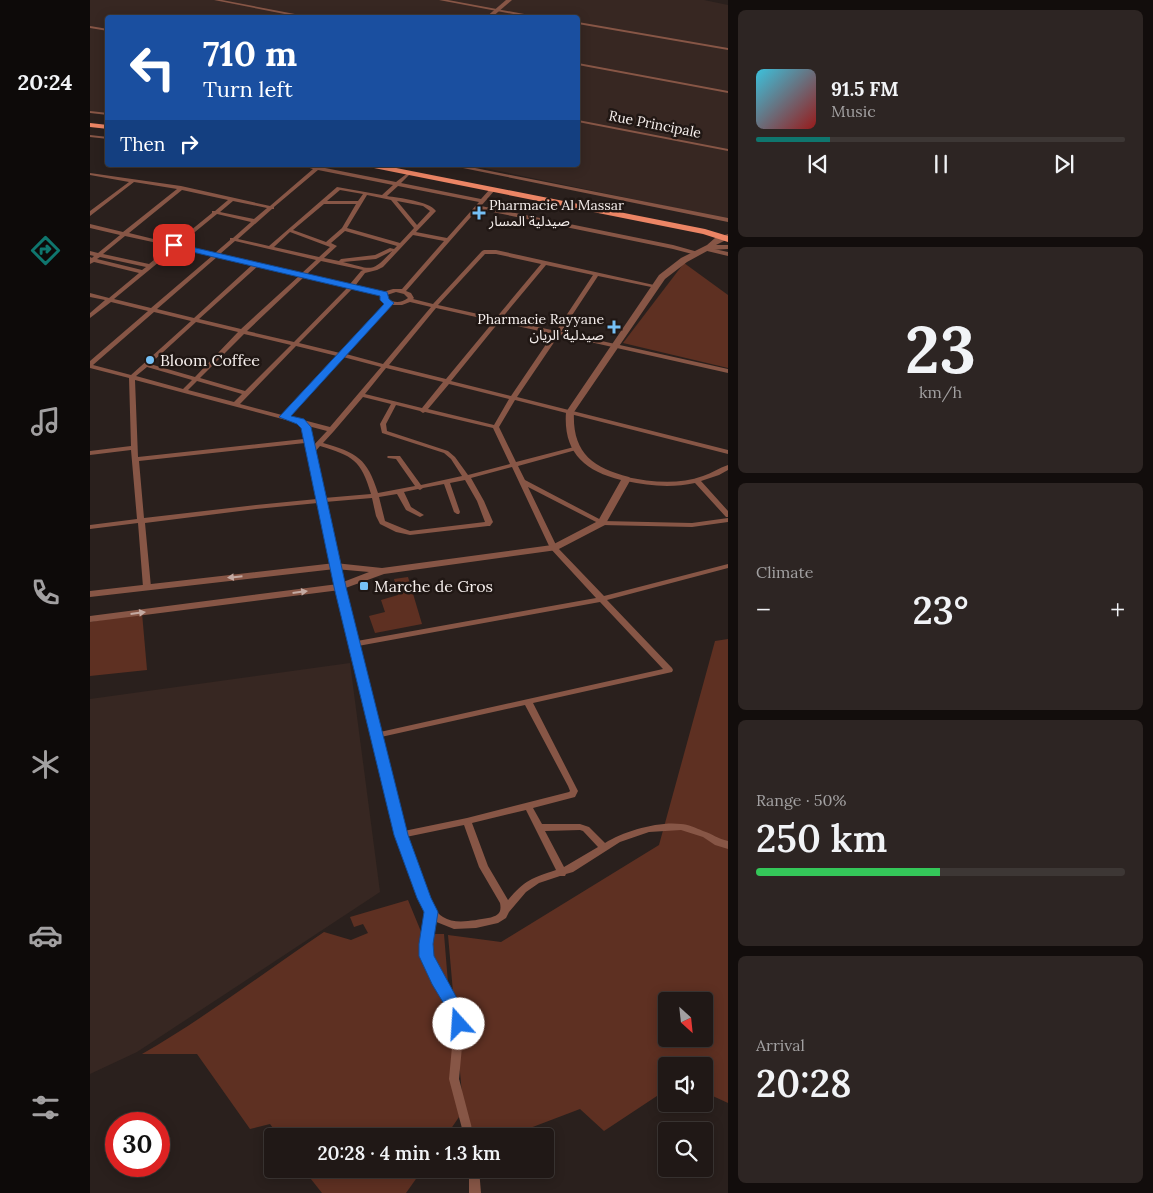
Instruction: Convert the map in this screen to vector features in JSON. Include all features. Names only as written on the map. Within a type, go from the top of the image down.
[{"type":"main road","points":[[90,124],[105,126]]},
{"type":"main road","points":[[380,167],[726,235]]},
{"type":"main road","points":[[399,167],[726,235]]},
{"type":"street","points":[[216,0],[298,15]]},
{"type":"street","points":[[441,0],[526,15]]},
{"type":"street","points":[[490,15],[509,0]]},
{"type":"street","points":[[580,23],[728,49]]},
{"type":"street","points":[[90,27],[105,30]]},
{"type":"street","points":[[580,64],[728,92]]},
{"type":"street","points":[[90,112],[105,114]]},
{"type":"street","name":"Rue Principale","points":[[580,121],[728,150]]},
{"type":"street","points":[[90,136],[105,138]]},
{"type":"street","points":[[90,365],[254,221],[272,208],[314,167]]},
{"type":"street","points":[[320,167],[483,201]]},
{"type":"street","points":[[463,167],[728,220]]},
{"type":"street","points":[[384,196],[409,173]]},
{"type":"street","points":[[90,174],[181,188],[272,208]]},
{"type":"street","points":[[90,214],[133,181]]},
{"type":"street","points":[[91,260],[181,188]]},
{"type":"street","points":[[235,404],[352,286],[363,272],[380,266],[433,211],[432,209],[384,196],[339,188],[269,248]]},
{"type":"street","points":[[402,290],[492,190]]},
{"type":"street","points":[[328,243],[344,229],[366,193]]},
{"type":"street","points":[[392,198],[414,230],[448,240]]},
{"type":"street","points":[[90,316],[232,199]]},
{"type":"street","points":[[322,202],[359,203]]},
{"type":"street","points":[[478,207],[696,253]]},
{"type":"street","points":[[214,212],[254,221]]},
{"type":"street","points":[[90,226],[384,294],[392,290],[402,290],[409,294],[410,300]]},
{"type":"street","points":[[344,229],[399,247]]},
{"type":"street","points":[[184,391],[242,332],[334,246],[309,239],[289,230]]},
{"type":"street","points":[[726,235],[670,270],[654,287],[570,412],[569,422],[574,449],[582,458],[598,469],[626,479],[654,484],[697,481],[728,468]]},
{"type":"street","points":[[232,240],[369,270]]},
{"type":"street","points":[[337,263],[376,257],[399,247]]},
{"type":"street","points":[[706,249],[728,247]]},
{"type":"street","points":[[706,249],[728,254]]},
{"type":"street","points":[[312,452],[436,305],[484,252],[496,252],[654,287]]},
{"type":"street","points":[[90,253],[149,266]]},
{"type":"street","points":[[91,260],[142,272]]},
{"type":"street","points":[[423,411],[544,263]]},
{"type":"street","points":[[132,377],[257,264]]},
{"type":"street","points":[[496,427],[598,274]]},
{"type":"street","points":[[384,294],[384,300],[390,303],[403,303],[410,300],[436,305],[728,371]]},
{"type":"street","points":[[90,295],[341,355],[728,452]]},
{"type":"street","points":[[284,417],[390,303]]},
{"type":"street","points":[[90,365],[332,430]]},
{"type":"street","points":[[146,365],[246,393]]},
{"type":"street","points":[[132,377],[134,448],[137,459],[140,520],[148,587]]},
{"type":"street","points":[[361,395],[496,427]]},
{"type":"street","points":[[319,444],[349,453],[360,460],[375,495],[382,522],[399,530],[426,532],[488,524],[489,522],[477,492],[459,468],[455,458],[446,452],[384,432],[383,424],[394,404]]},
{"type":"street","points":[[304,424],[312,452],[320,501],[335,566],[401,835],[424,898],[431,912],[439,920],[454,925],[495,920],[503,915],[524,889],[536,880],[562,873],[616,840],[649,829],[681,827],[706,835],[718,843],[728,845]]},
{"type":"street","points":[[378,735],[669,670],[554,548],[496,427]]},
{"type":"street","points":[[137,459],[308,441]]},
{"type":"street","points":[[90,453],[134,448]]},
{"type":"street","points":[[90,527],[375,495],[382,496],[467,477],[574,449]]},
{"type":"street","points":[[390,457],[398,457],[420,488]]},
{"type":"street","points":[[90,619],[340,587],[382,571],[554,548],[602,523],[626,479]]},
{"type":"street","points":[[522,481],[602,523],[692,525],[728,520]]},
{"type":"street","points":[[697,481],[728,515]]},
{"type":"street","points":[[446,482],[457,512]]},
{"type":"street","points":[[400,492],[408,508],[420,515]]},
{"type":"street","points":[[90,594],[335,566],[382,571]]},
{"type":"street","points":[[355,644],[602,599],[728,566]]},
{"type":"street","points":[[401,835],[467,821],[572,794],[574,791],[528,702]]},
{"type":"street","points":[[528,806],[562,873]]},
{"type":"street","points":[[467,821],[484,867],[505,902],[506,909]]},
{"type":"street","points":[[539,828],[580,827],[586,829],[604,848]]},
{"type":"street","points":[[431,912],[426,944],[427,956],[437,979],[458,1013],[459,1024],[454,1079],[466,1128]]},
{"type":"street","points":[[474,1178],[474,1193]]},
{"type":"shaded area","points":[[90,0],[704,0],[728,5],[728,219],[480,167],[580,167],[580,15],[105,15],[105,114],[90,112]]},
{"type":"shaded area","points":[[684,263],[728,295],[728,368],[623,343]]},
{"type":"shaded area","points":[[408,577],[422,624],[375,633],[369,616],[385,612],[381,600],[398,595],[394,579]]},
{"type":"shaded area","points":[[142,613],[147,670],[90,676],[90,622]]},
{"type":"shaded area","points":[[728,639],[728,1103],[713,1096],[713,1057],[658,1057],[658,1095],[604,1131],[580,1109],[530,1128],[473,1128],[464,1117],[448,935],[501,942],[659,845],[715,641]]},
{"type":"shaded area","points":[[350,663],[380,892],[137,1052],[90,1074],[90,699]]},
{"type":"shaded area","points":[[408,900],[422,934],[444,934],[459,1117],[451,1128],[273,1128],[270,1124],[250,1129],[197,1054],[142,1054],[211,1010],[324,932],[351,940],[368,933],[363,924],[354,927],[350,917]]},
{"type":"shaded area","points":[[310,1178],[417,1178],[406,1193],[322,1193]]},
{"type":"place","name":"Pharmacie Al Massar صيدلية المسار","points":[[479,213]]},
{"type":"place","name":"Pharmacie Rayyane صيدلية الريان","points":[[614,327]]},
{"type":"place","name":"Bloom Coffee","points":[[150,360]]},
{"type":"place","name":"Marche de Gros","points":[[364,586]]},
{"type":"route","points":[[174,245],[384,294],[384,300],[390,303],[284,417],[295,419],[306,427],[320,501],[340,587],[378,735],[401,835],[431,912],[426,944],[427,956],[437,979],[458,1013],[459,1024]]}]
